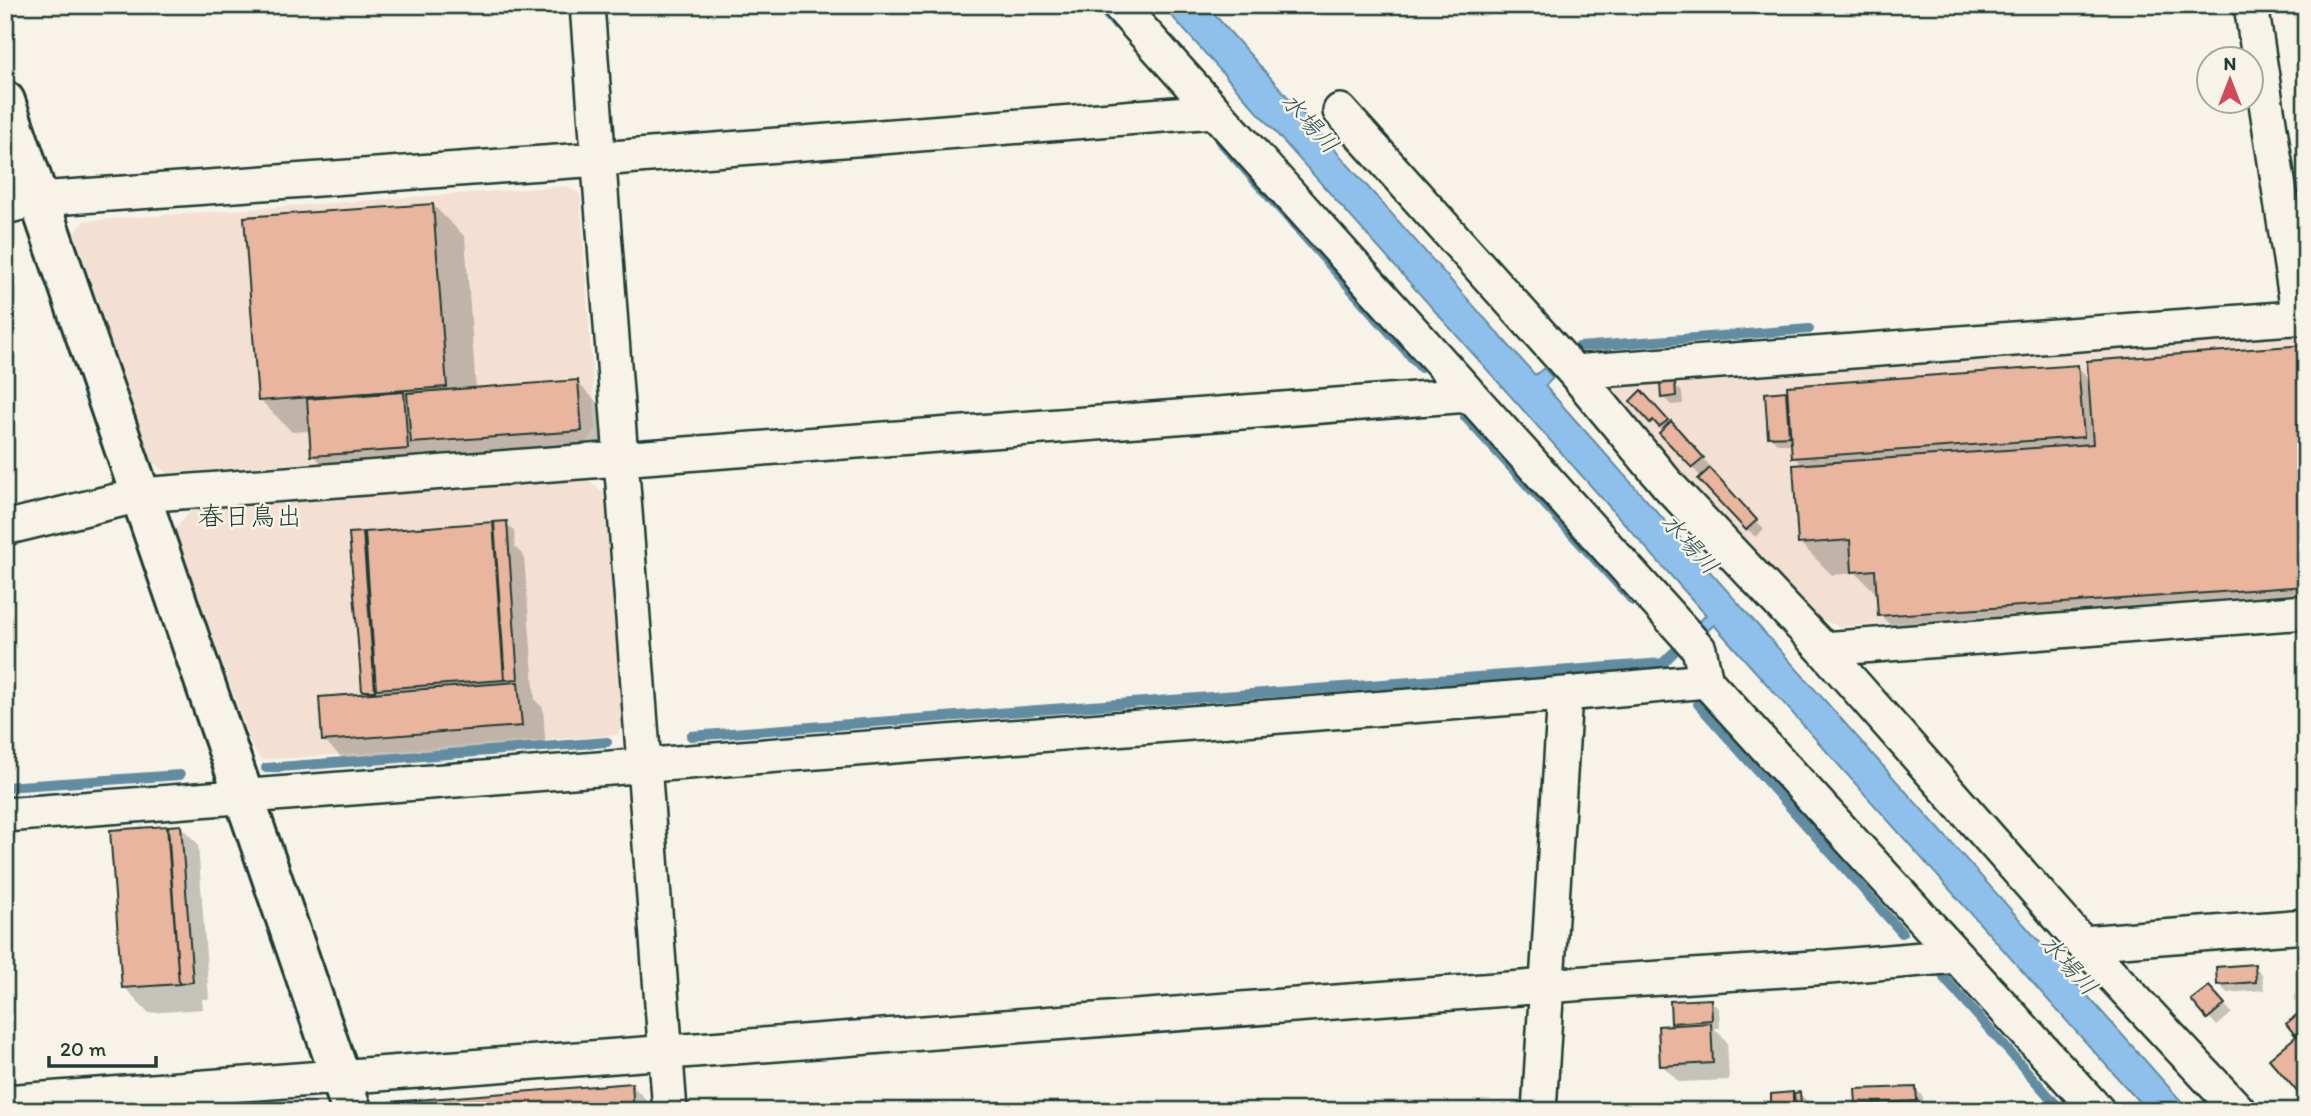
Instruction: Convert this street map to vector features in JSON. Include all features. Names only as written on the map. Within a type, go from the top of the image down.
[{"type":"street","points":[[587,5],[670,1111]]},
{"type":"street","points":[[1119,5],[1699,649],[1706,681],[2098,1111]]},
{"type":"street","points":[[1574,372],[2302,318],[2251,5]]},
{"type":"street","points":[[5,100],[22,203],[140,495],[346,1094]]},
{"type":"street","points":[[22,203],[1214,111]]},
{"type":"street","points":[[1340,111],[1574,372],[1668,485],[1823,649],[2082,943],[2239,1111]]},
{"type":"street","points":[[5,528],[140,495],[1469,395]]},
{"type":"street","points":[[1823,649],[2306,612]]},
{"type":"street","points":[[5,815],[1706,681]]},
{"type":"street","points":[[1539,1111],[1565,694]]},
{"type":"street","points":[[2082,943],[2306,926]]},
{"type":"street","points":[[5,1101],[346,1094],[666,1052],[1957,956]]},
{"type":"shaded area","points":[[567,186],[580,194],[596,428],[586,442],[168,473],[152,462],[75,233],[84,221]]},
{"type":"shaded area","points":[[2306,336],[2306,592],[1840,627],[1807,614],[1611,396],[1620,382]]},
{"type":"shaded area","points":[[587,479],[606,495],[623,726],[617,735],[261,760],[253,749],[175,530],[197,504]]},
{"type":"water","name":"水場川","points":[[1162,5],[1206,5],[1535,375],[1544,368],[1553,378],[1545,386],[2190,1111],[2147,1111],[1714,625],[1707,631],[1699,622],[1706,615]]},
{"type":"building","points":[[433,204],[447,387],[258,401],[244,217]]},
{"type":"building","points":[[2306,345],[2306,586],[1878,616],[1875,570],[1852,572],[1850,540],[1798,544],[1793,465],[2093,444],[2087,361]]},
{"type":"building","points":[[2078,365],[2084,437],[1792,458],[1787,386]]},
{"type":"building","points":[[578,380],[582,431],[411,443],[407,393]]},
{"type":"building","points":[[1675,382],[1676,396],[1661,398],[1660,383]]},
{"type":"building","points":[[1641,390],[1668,420],[1659,427],[1653,420],[1650,423],[1630,401]]},
{"type":"building","points":[[1786,391],[1789,436],[1768,437],[1765,393]]},
{"type":"building","points":[[404,392],[408,449],[311,456],[307,399]]},
{"type":"building","points":[[1671,421],[1704,458],[1692,468],[1659,433]]},
{"type":"building","points":[[1710,468],[1757,520],[1746,530],[1698,479]]},
{"type":"building","points":[[507,521],[518,679],[505,680],[494,522]]},
{"type":"building","points":[[493,522],[504,680],[376,689],[365,532]]},
{"type":"building","points":[[363,532],[375,691],[362,691],[349,533]]},
{"type":"building","points":[[518,682],[522,726],[322,741],[319,697]]},
{"type":"building","points":[[181,825],[193,982],[179,984],[168,826]]},
{"type":"building","points":[[167,826],[179,984],[122,988],[110,830]]},
{"type":"building","points":[[2255,964],[2256,982],[2217,985],[2216,967]]},
{"type":"building","points":[[2209,986],[2225,1004],[2207,1019],[2191,1000]]},
{"type":"building","points":[[1711,999],[1712,1020],[1671,1023],[1670,1001]]},
{"type":"building","points":[[2306,1007],[2306,1025],[2295,1035],[2286,1024]]},
{"type":"building","points":[[1711,1023],[1713,1063],[1660,1066],[1658,1026]]},
{"type":"building","points":[[2306,1028],[2306,1102],[2269,1059]]},
{"type":"building","points":[[632,1083],[634,1111],[393,1111],[392,1102]]},
{"type":"building","points":[[1916,1087],[1917,1101],[1856,1104],[1855,1089]]},
{"type":"building","points":[[1793,1092],[1793,1105],[1771,1106],[1771,1094]]},
{"type":"building","points":[[1800,1092],[1801,1104],[1795,1104],[1794,1093]]},
{"type":"building","points":[[1813,1107],[1813,1111],[1776,1111],[1776,1109]]},
{"type":"waterway","points":[[1098,5],[1115,24]]},
{"type":"waterway","points":[[1219,140],[1421,368]]},
{"type":"waterway","points":[[1579,347],[1809,329]]},
{"type":"waterway","points":[[1465,417],[1633,601]]},
{"type":"waterway","points":[[691,736],[1663,663],[1674,652]]},
{"type":"waterway","points":[[1698,704],[1902,933]]},
{"type":"waterway","points":[[266,768],[607,742]]},
{"type":"waterway","points":[[5,787],[180,775]]},
{"type":"waterway","points":[[1944,978],[2062,1111]]},
{"type":"district","name":"春日鳥出","points":[[250,516]]}]
